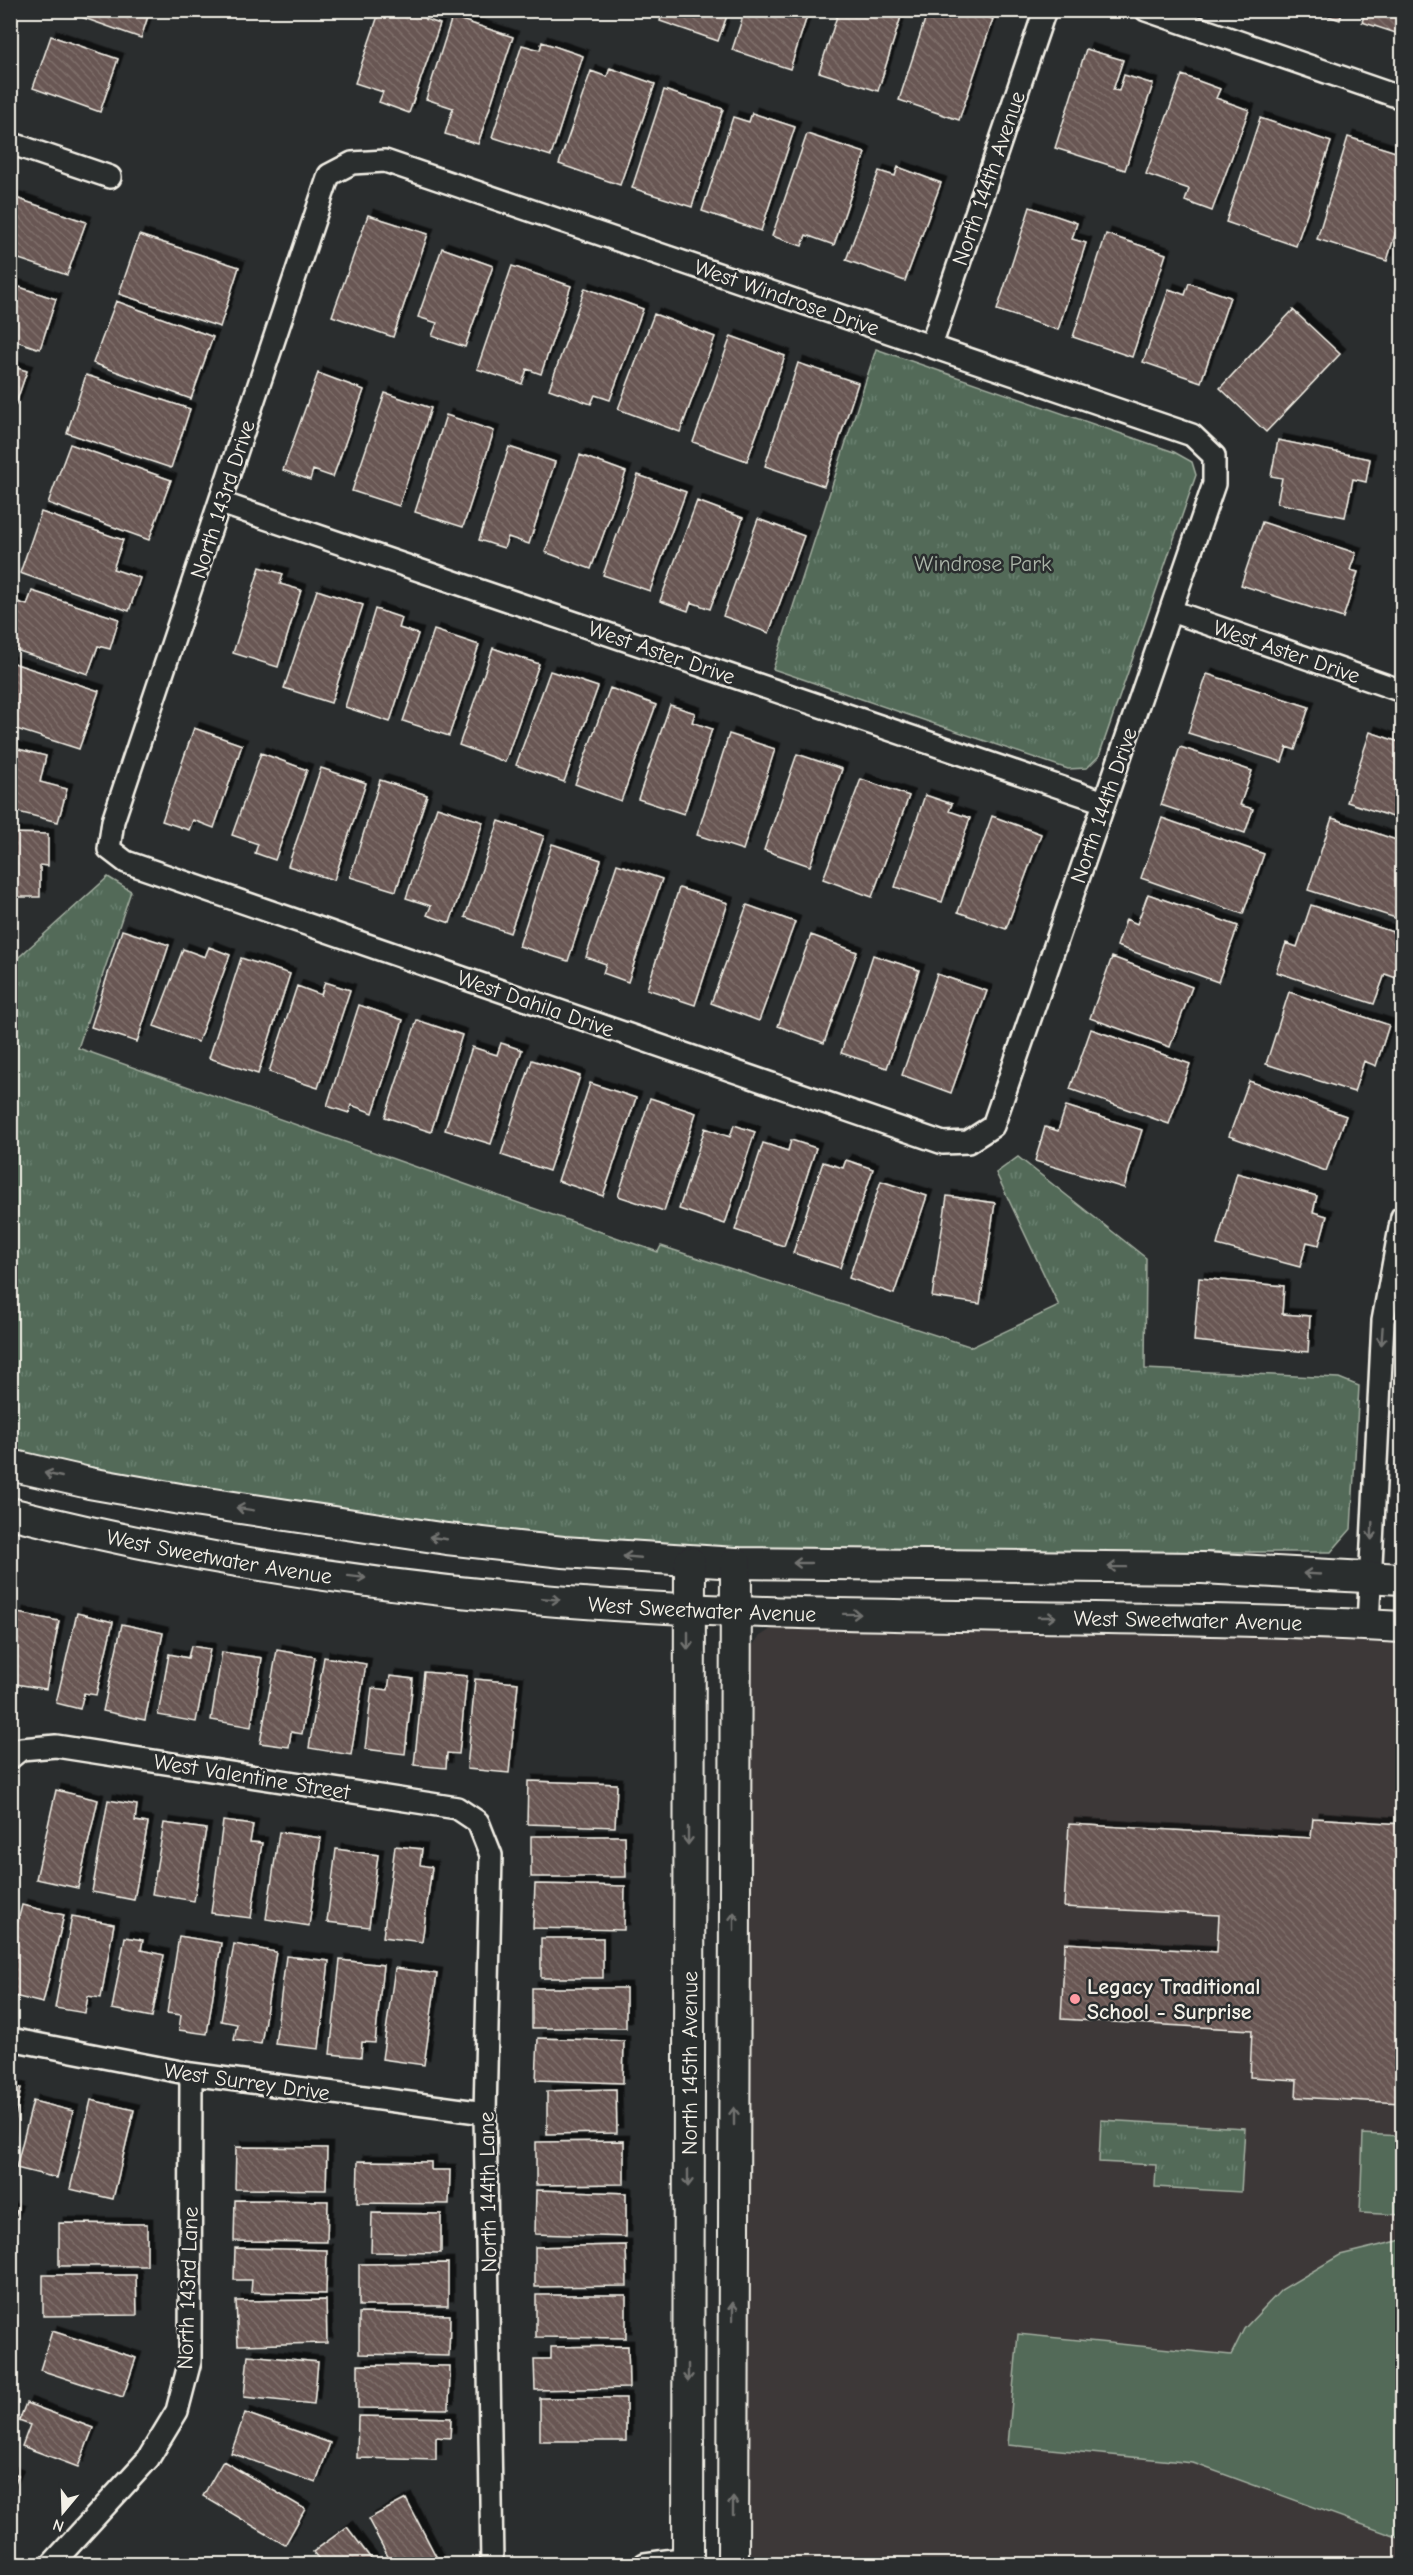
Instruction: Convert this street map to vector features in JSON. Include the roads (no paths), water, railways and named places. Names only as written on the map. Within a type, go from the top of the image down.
[{"type":"street","name":"North 144th Avenue","points":[[931,346],[1045,10]]},
{"type":"street","points":[[1146,10],[1402,98]]},
{"type":"street","points":[[10,143],[110,177]]},
{"type":"street","name":"West Windrose Drive","points":[[352,163],[386,161],[931,346],[1192,435],[1214,456]]},
{"type":"street","name":"North 143rd Drive","points":[[109,849],[113,821],[329,175],[352,163]]},
{"type":"street","name":"North 144th Drive","points":[[969,1142],[993,1125],[1214,484],[1214,456]]},
{"type":"street","name":"West Aster Drive","points":[[221,502],[1104,802]]},
{"type":"street","name":"West Aster Drive","points":[[1171,611],[1402,691]]},
{"type":"street","name":"West Dahila Drive","points":[[109,849],[126,862],[943,1143],[969,1142]]},
{"type":"street","points":[[1368,1625],[1383,1321],[1402,1217]]},
{"type":"street","name":"West Sweetwater Avenue","points":[[10,1465],[101,1485],[373,1529],[563,1552],[690,1562],[1202,1568],[1402,1580]]},
{"type":"street","name":"West Sweetwater Avenue","points":[[10,1513],[210,1556],[491,1594],[734,1611],[1151,1618],[1402,1627]]},
{"type":"street","name":"North 145th Avenue","points":[[688,2561],[688,1609],[690,1562]]},
{"type":"street","name":"North 145th Avenue","points":[[733,2565],[734,1611],[736,1563]]},
{"type":"street","name":"West Valentine Street","points":[[16,1754],[56,1746],[457,1808],[478,1822]]},
{"type":"street","name":"North 144th Lane","points":[[478,1822],[491,1855],[485,2113],[492,2565]]},
{"type":"street","name":"West Surrey Drive","points":[[10,2039],[191,2074],[485,2113]]},
{"type":"street","name":"North 143rd Lane","points":[[52,2565],[148,2459],[177,2411],[190,2361],[191,2074]]},
{"type":"street","points":[[645,2565],[688,2561]]},
{"type":"place","name":"Legacy Traditional School - Surprise","points":[[1075,1999]]},
{"type":"park label","name":"Windrose Park","points":[[983,563]]}]
